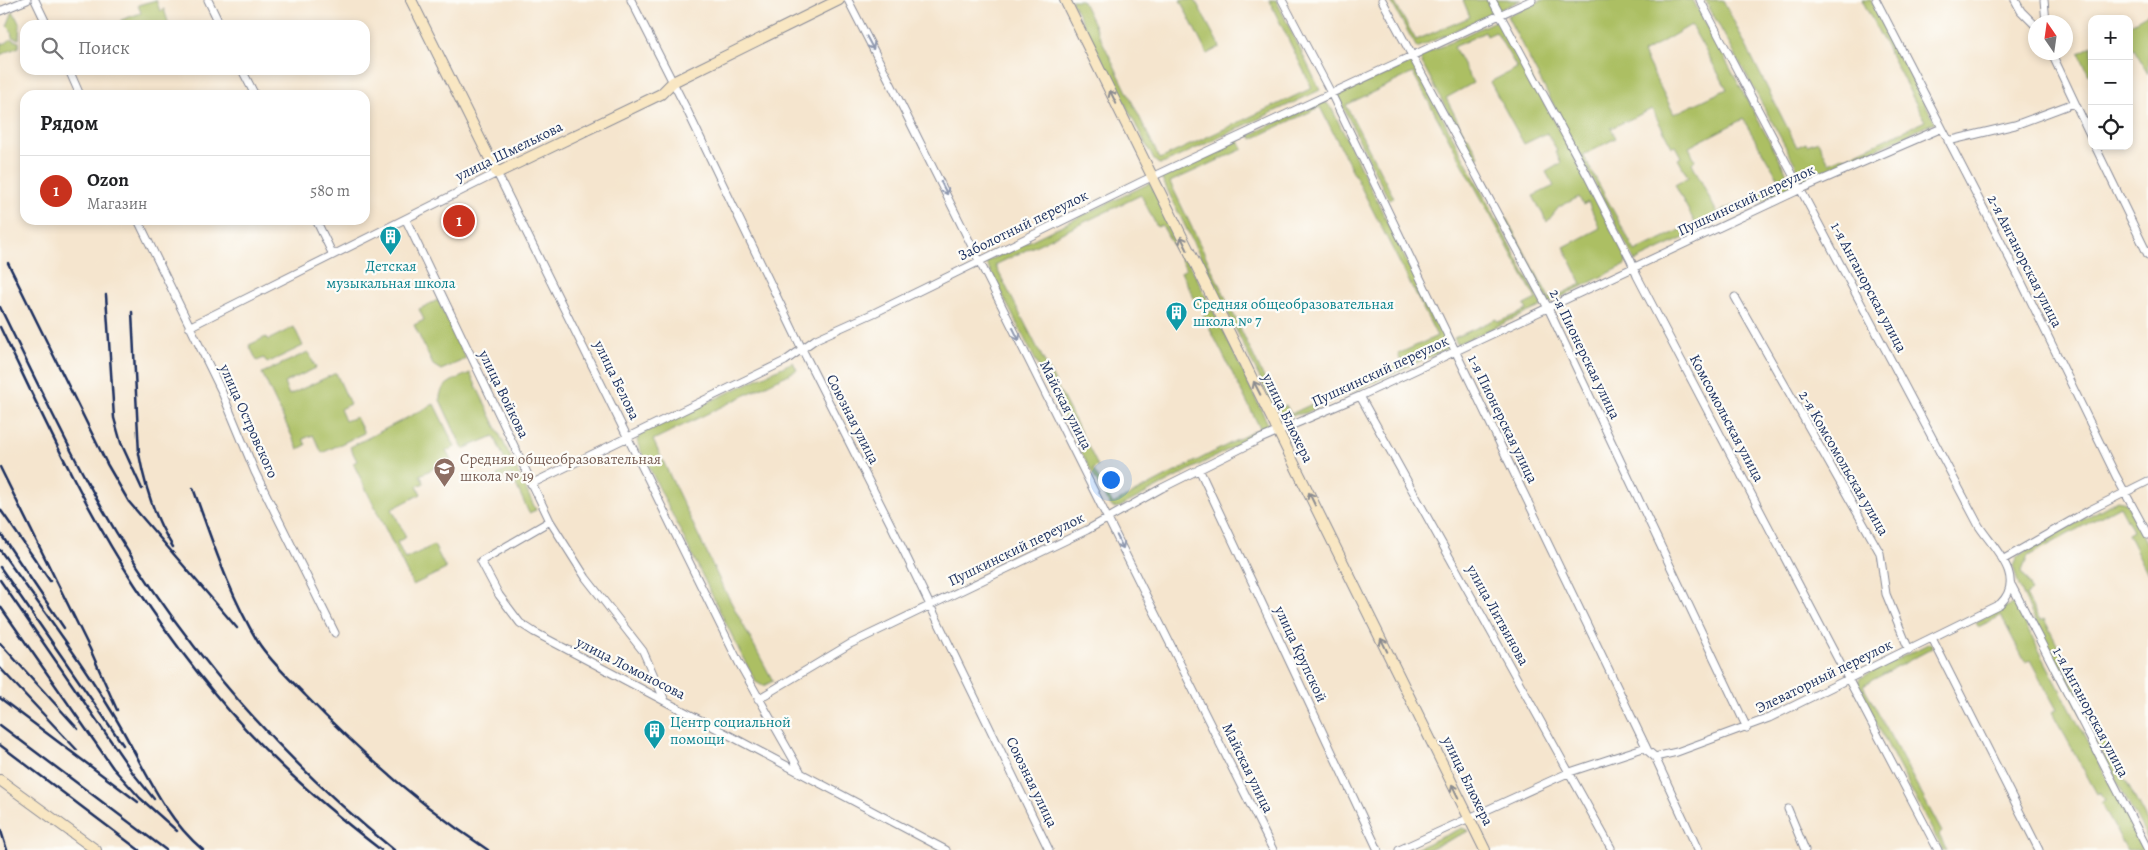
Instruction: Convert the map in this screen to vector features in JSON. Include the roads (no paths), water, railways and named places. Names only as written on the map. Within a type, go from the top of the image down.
[{"type":"street","points":[[0,11],[26,0]]},
{"type":"street","points":[[35,0],[45,20]]},
{"type":"street","points":[[208,0],[218,20]]},
{"type":"street","name":"улица Белова","points":[[411,0],[758,699],[800,771]]},
{"type":"street","name":"Союзная улица","points":[[631,0],[673,82],[802,349],[892,527],[1049,850]]},
{"type":"street","name":"улица Шмелькова","points":[[189,326],[660,94],[673,82],[839,0]]},
{"type":"street","name":"Майская улица","points":[[848,0],[1273,850]]},
{"type":"street","name":"улица Блюхера","points":[[1065,0],[1485,850]]},
{"type":"street","name":"1-я Пионерская улица","points":[[1282,0],[1331,93],[1646,747],[1655,757],[1698,850]]},
{"type":"street","name":"2-я Пионерская улица","points":[[1382,0],[1548,308],[1747,728]]},
{"type":"street","name":"Комсомольская улица","points":[[1492,0],[1586,173],[1631,261],[1633,269],[1938,850]]},
{"type":"street","name":"Заболотный переулок","points":[[531,484],[785,361],[816,339],[980,262],[1152,177],[1532,0]]},
{"type":"street","name":"1-я Анганорская улица","points":[[1700,0],[1978,526],[1993,548],[2004,559],[2012,586],[2148,850]]},
{"type":"street","name":"2-я Анганорская улица","points":[[1876,0],[2148,535]]},
{"type":"street","points":[[2015,0],[2021,11],[2028,18]]},
{"type":"street","points":[[2044,0],[2045,15]]},
{"type":"street","points":[[2055,60],[2088,131]]},
{"type":"street","points":[[70,75],[78,90]]},
{"type":"street","points":[[245,75],[252,90]]},
{"type":"street","points":[[1948,141],[2015,125],[2074,103]]},
{"type":"street","name":"Пушкинский переулок","points":[[758,699],[850,644],[1087,530],[1199,469],[1455,352],[1633,269],[1640,263],[1801,189],[1942,128]]},
{"type":"street","points":[[2097,150],[2148,255]]},
{"type":"street","name":"улица Войкова","points":[[406,220],[550,522],[586,578],[643,652],[666,701]]},
{"type":"street","name":"улица Островского","points":[[140,225],[221,390],[255,472],[334,633]]},
{"type":"street","points":[[318,225],[333,255]]},
{"type":"street","name":"2-я Комсомольская улица","points":[[1735,297],[1880,554],[1886,594],[1909,650]]},
{"type":"street","name":"улица Литвинова","points":[[1360,396],[1611,848]]},
{"type":"street","name":"улица Крупской","points":[[1199,469],[1378,850]]},
{"type":"street","points":[[2004,559],[2090,510],[2148,481]]},
{"type":"street","name":"улица Ломоносова","points":[[550,522],[481,561],[499,595],[520,623],[946,850]]},
{"type":"street","name":"Элеваторный переулок","points":[[1655,757],[1672,754],[1747,728],[2000,604],[2009,594],[2012,586]]},
{"type":"street","points":[[1932,638],[2039,850]]},
{"type":"street","points":[[1400,850],[1570,772],[1646,747]]},
{"type":"street","points":[[0,780],[96,850]]},
{"type":"street","points":[[1788,809],[1806,850]]},
{"type":"railway","points":[[8,263],[107,464],[129,502],[237,628]]},
{"type":"railway","points":[[106,295],[114,418],[121,443],[142,489]]},
{"type":"railway","points":[[0,307],[88,483],[118,535],[186,635],[223,682],[304,770],[394,850]]},
{"type":"railway","points":[[132,312],[139,454],[151,502],[173,547]]},
{"type":"railway","points":[[0,327],[63,458],[97,523],[135,585],[168,633],[221,701],[260,744],[317,798],[381,850]]},
{"type":"railway","points":[[0,467],[90,649],[117,710]]},
{"type":"railway","points":[[193,488],[214,547],[238,605],[258,642],[268,656],[371,759],[439,816],[488,850]]},
{"type":"railway","points":[[0,509],[50,581]]},
{"type":"railway","points":[[0,533],[64,628]]},
{"type":"railway","points":[[0,550],[99,691],[163,803],[188,836],[203,850]]},
{"type":"railway","points":[[0,567],[123,745]]},
{"type":"railway","points":[[0,580],[133,773],[154,799]]},
{"type":"railway","points":[[0,606],[113,768],[140,798],[177,831]]},
{"type":"railway","points":[[0,643],[78,729]]},
{"type":"railway","points":[[0,668],[77,750]]},
{"type":"railway","points":[[0,698],[138,802]]},
{"type":"railway","points":[[0,725],[166,850]]},
{"type":"railway","points":[[0,745],[139,850]]},
{"type":"railway","points":[[0,828],[7,850]]},
{"type":"place","name":"Ozon","points":[[459,221]]},
{"type":"place","name":"Детская музыкальная школа","points":[[391,256]]},
{"type":"place","name":"Средняя общеобразовательная школа № 7","points":[[1177,332]]},
{"type":"place","name":"Средняя общеобразовательная школа № 19","points":[[444,487]]},
{"type":"place","name":"Центр социальной помощи","points":[[654,750]]}]
